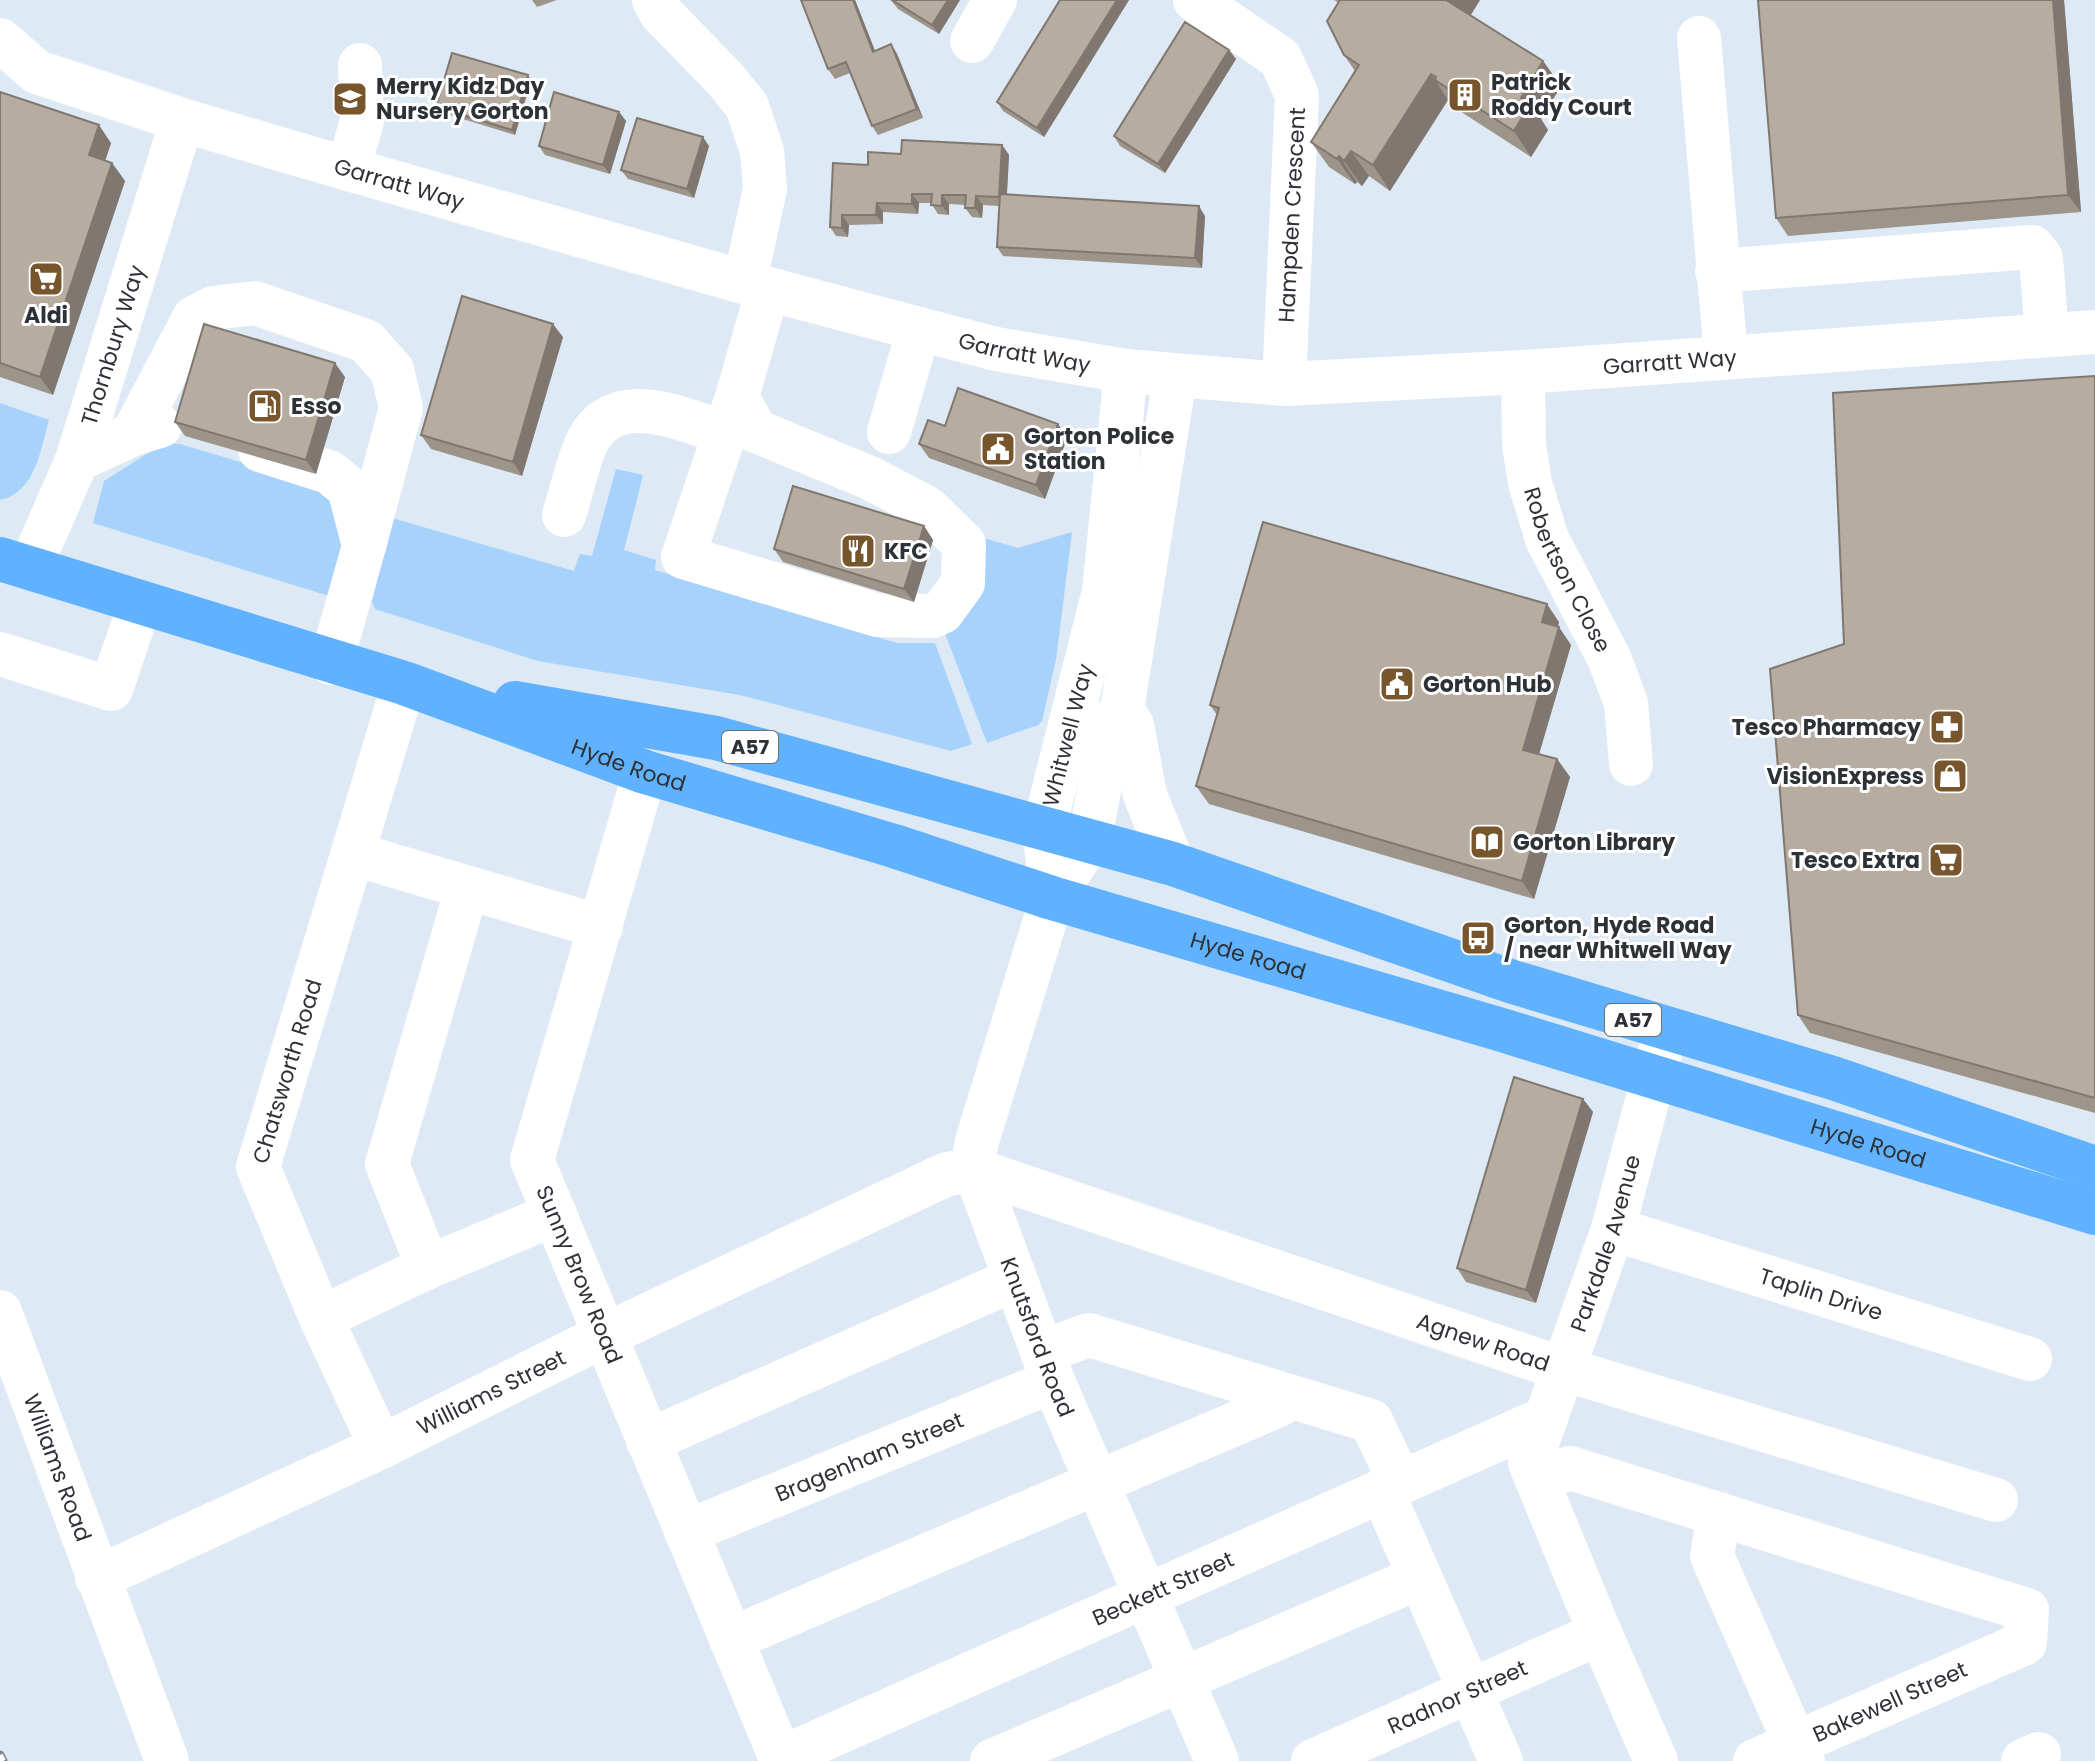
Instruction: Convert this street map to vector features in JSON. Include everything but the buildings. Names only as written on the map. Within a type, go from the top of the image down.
[{"type":"highway","name":"Hyde Road","points":[[15,563],[331,663],[404,683],[645,772],[894,846],[1052,898],[1654,1076],[2095,1213]]},
{"type":"highway","name":"Hyde Road","points":[[404,683],[716,738],[1173,864],[1513,982],[1833,1078],[2095,1168]]},
{"type":"street","points":[[564,515],[584,448],[596,431],[616,414],[628,411],[731,415],[756,431],[870,478],[927,508],[964,544],[963,583],[942,612],[933,616],[877,615],[683,557],[731,415],[756,285],[765,189],[762,151],[747,106],[661,13],[654,0]]},
{"type":"street","points":[[972,41],[995,0]]},
{"type":"street","name":"Hampden Crescent","points":[[1207,3],[1280,58],[1297,95],[1284,384]]},
{"type":"street","points":[[1699,38],[1726,357]]},
{"type":"street","name":"Garratt Way","points":[[0,40],[37,72],[182,120],[348,169],[756,285],[996,349],[1126,371],[1284,384],[1523,372],[2095,332]]},
{"type":"street","points":[[348,169],[362,121],[360,65]]},
{"type":"street","name":"Thornbury Way","points":[[15,563],[77,460],[182,120]]},
{"type":"street","points":[[1717,271],[2032,247],[2041,258],[2047,335]]},
{"type":"street","points":[[133,434],[194,318],[213,308],[255,303],[366,341],[392,370],[401,408],[331,663]]},
{"type":"street","points":[[889,432],[919,329]]},
{"type":"street","name":"Whitwell Way","points":[[1052,898],[1044,828],[1104,591],[1126,371]]},
{"type":"street","name":"Robertson Close","points":[[1523,372],[1524,445],[1530,483],[1547,539],[1610,660],[1626,703],[1631,764]]},
{"type":"street","name":"Whitwell Way","points":[[1052,898],[1089,842],[1113,720],[1122,710],[1175,377]]},
{"type":"street","points":[[77,460],[133,434],[173,422],[329,472],[349,488],[364,546]]},
{"type":"street","points":[[0,654],[111,689],[140,604]]},
{"type":"street","name":"Chatsworth Road","points":[[381,1447],[321,1318],[258,1167],[404,683]]},
{"type":"street","name":"Whitwell Way","points":[[1122,710],[1132,725],[1145,795],[1173,864]]},
{"type":"street","name":"Sunny Brow Road","points":[[645,772],[532,1160],[782,1759]]},
{"type":"street","points":[[354,854],[601,927]]},
{"type":"street","points":[[428,1267],[387,1164],[467,888]]},
{"type":"street","name":"Knutsford Road","points":[[1052,898],[977,1141],[975,1170],[1047,1367],[1217,1761]]},
{"type":"street","name":"Parkdale Avenue","points":[[1656,1761],[1530,1463],[1613,1229],[1666,1030]]},
{"type":"street","name":"Williams Street","points":[[97,1578],[381,1447],[603,1336],[947,1174],[975,1170]]},
{"type":"street","name":"Agnew Road","points":[[975,1170],[1563,1369],[1996,1500]]},
{"type":"street","points":[[321,1318],[428,1267],[555,1214]]},
{"type":"street","name":"Taplin Drive","points":[[1613,1229],[2030,1359]]},
{"type":"street","points":[[648,1441],[1015,1279]]},
{"type":"street","name":"Williams Road","points":[[0,1312],[167,1761]]},
{"type":"street","name":"Bragenham Street","points":[[686,1532],[1047,1367],[1089,1335],[1371,1421],[1420,1577],[1501,1761]]},
{"type":"street","points":[[731,1639],[1279,1405],[1283,1395]]},
{"type":"street","name":"Beckett Street","points":[[782,1759],[1546,1418]]},
{"type":"street","points":[[1537,1480],[1570,1468],[1719,1514],[1712,1556],[1799,1753]]},
{"type":"street","name":"Bakewell Street","points":[[1719,1514],[2027,1610],[2025,1643],[1799,1753],[1755,1761]]},
{"type":"street","points":[[992,1761],[1420,1577]]},
{"type":"street","name":"Radnor Street","points":[[1313,1761],[1600,1633]]},
{"type":"shaded area","points":[[0,403],[49,420],[29,479],[22,488],[0,500]]},
{"type":"shaded area","points":[[164,443],[180,444],[310,483],[332,494],[347,535],[329,596],[93,523],[104,481]]},
{"type":"shaded area","points":[[616,469],[643,475],[624,550],[656,560],[655,570],[897,643],[935,643],[972,744],[951,751],[740,695],[538,661],[375,609],[372,602],[392,518],[574,571],[580,554],[592,556]]},
{"type":"shaded area","points":[[1072,532],[1056,660],[1042,721],[987,743],[944,631],[973,535],[1018,548]]},
{"type":"railway","points":[[0,1755],[3,1761]]},
{"type":"place","name":"Patrick Roddy Court","points":[[1465,95]]},
{"type":"place","name":"Merry Kidz Day Nursery Gorton","points":[[350,99]]},
{"type":"place","name":"Aldi","points":[[46,279]]},
{"type":"place","name":"Esso","points":[[265,406]]},
{"type":"place","name":"Gorton Police Station","points":[[998,449]]},
{"type":"place","name":"KFC","points":[[858,551]]},
{"type":"place","name":"Gorton Hub","points":[[1397,684]]},
{"type":"place","name":"Tesco Pharmacy","points":[[1947,727]]},
{"type":"place","name":"VisionExpress","points":[[1950,776]]},
{"type":"place","name":"Gorton Library","points":[[1487,842]]},
{"type":"place","name":"Tesco Extra","points":[[1946,860]]},
{"type":"place","name":"Gorton, Hyde Road / near Whitwell Way","points":[[1478,938]]}]
